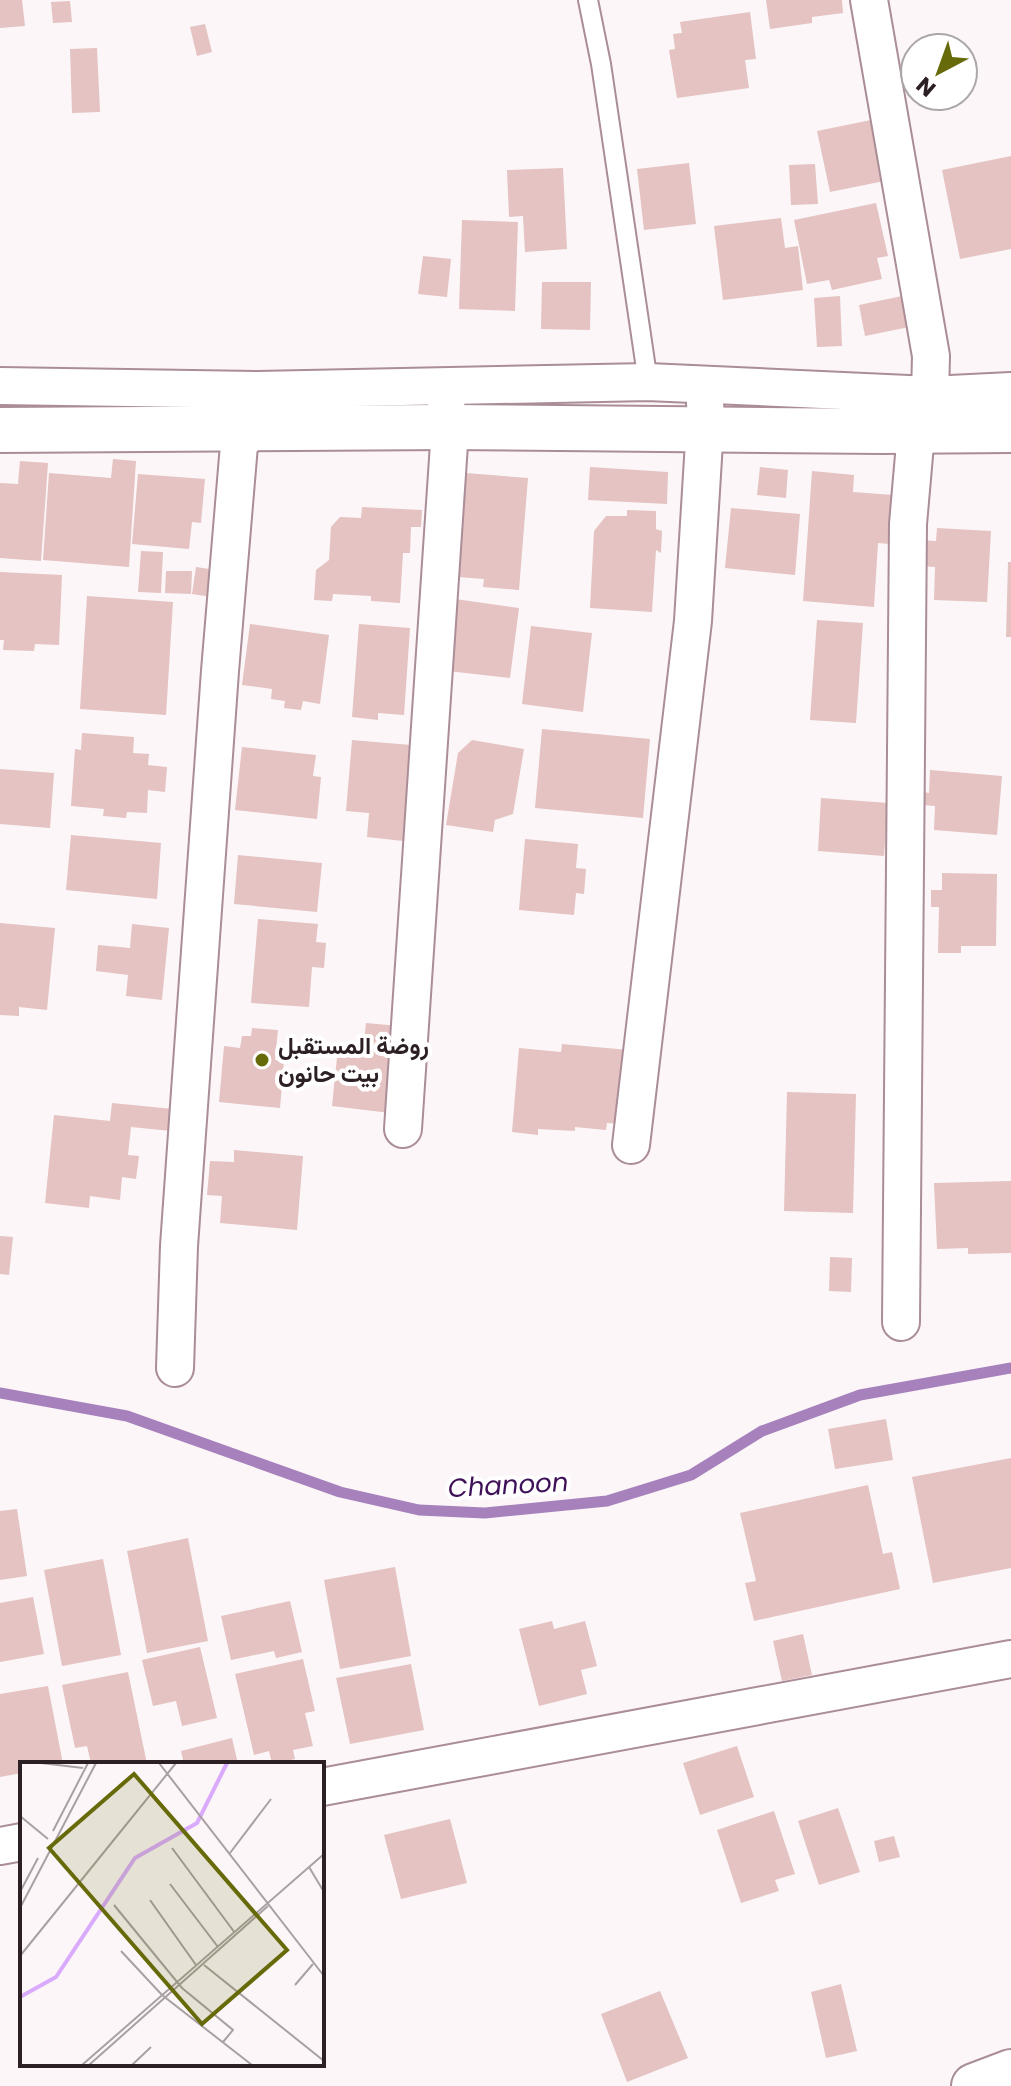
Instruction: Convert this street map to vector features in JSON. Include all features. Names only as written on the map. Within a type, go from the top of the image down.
[{"type":"main road","points":[[0,430],[255,409],[447,406],[707,429],[925,412],[1011,430]]},
{"type":"main road","points":[[974,2086],[1011,2072]]},
{"type":"street","points":[[869,0],[931,356],[925,412],[915,444],[908,524],[901,1322]]},
{"type":"street","points":[[403,1129],[447,406],[648,382],[704,385],[925,412],[1011,391]]},
{"type":"street","points":[[631,1145],[693,621],[707,429],[704,385]]},
{"type":"street","points":[[0,386],[255,409],[239,445],[225,611],[180,1231],[175,1368]]},
{"type":"street","points":[[324,1787],[1011,1659]]},
{"type":"street","points":[[0,1846],[20,1842]]},
{"type":"lane","points":[[588,0],[601,64],[648,382]]},
{"type":"building","points":[[0,0],[22,0],[25,26],[0,28]]},
{"type":"building","points":[[766,0],[842,0],[843,13],[812,17],[812,23],[770,29]]},
{"type":"building","points":[[70,1],[72,22],[53,23],[51,2]]},
{"type":"building","points":[[750,12],[756,59],[745,60],[749,88],[677,98],[669,50],[675,49],[673,34],[682,33],[680,22]]},
{"type":"building","points":[[205,24],[212,52],[197,56],[190,27]]},
{"type":"building","points":[[97,48],[100,112],[72,113],[70,49]]},
{"type":"building","points":[[876,119],[889,180],[830,192],[817,131]]},
{"type":"building","points":[[1011,156],[1011,249],[960,259],[942,170]]},
{"type":"building","points":[[689,163],[696,224],[644,230],[637,169]]},
{"type":"building","points":[[815,164],[818,204],[791,205],[789,165]]},
{"type":"building","points":[[563,168],[567,249],[525,252],[523,216],[509,217],[507,170]]},
{"type":"building","points":[[876,203],[888,256],[877,258],[882,279],[832,290],[829,280],[807,284],[794,220]]},
{"type":"building","points":[[781,218],[785,248],[798,246],[803,290],[723,300],[714,226]]},
{"type":"building","points":[[462,220],[518,222],[515,311],[459,309]]},
{"type":"building","points":[[423,256],[451,259],[447,297],[418,294]]},
{"type":"building","points":[[542,282],[591,282],[590,330],[541,329]]},
{"type":"building","points":[[907,295],[914,326],[865,336],[859,305]]},
{"type":"building","points":[[840,296],[842,346],[817,347],[814,298]]},
{"type":"building","points":[[113,459],[136,461],[129,567],[43,560],[49,473],[111,478]]},
{"type":"building","points":[[20,461],[48,463],[41,561],[0,558],[0,483],[18,484]]},
{"type":"building","points":[[590,467],[668,472],[667,504],[588,500]]},
{"type":"building","points":[[760,467],[788,470],[786,498],[757,495]]},
{"type":"building","points":[[812,471],[854,475],[853,492],[893,495],[890,544],[878,543],[874,607],[803,601]]},
{"type":"building","points":[[466,473],[528,478],[519,590],[483,587],[484,579],[458,577]]},
{"type":"building","points":[[138,474],[205,479],[201,523],[192,522],[189,549],[132,544]]},
{"type":"building","points":[[362,507],[422,510],[421,527],[411,527],[410,553],[403,553],[400,603],[371,601],[371,596],[333,594],[332,601],[314,600],[316,570],[329,560],[331,527],[340,517],[361,518]]},
{"type":"building","points":[[731,508],[800,514],[795,575],[725,568]]},
{"type":"building","points":[[627,510],[656,511],[656,529],[662,531],[661,553],[656,550],[652,612],[590,608],[594,531],[606,516],[627,516]]},
{"type":"building","points":[[937,528],[991,531],[987,602],[934,600],[935,567],[917,566],[919,540],[936,541]]},
{"type":"building","points":[[141,551],[163,552],[161,593],[138,592]]},
{"type":"building","points":[[1008,562],[1011,562],[1011,637],[1006,637]]},
{"type":"building","points":[[196,567],[216,570],[212,597],[192,594]]},
{"type":"building","points":[[166,571],[192,571],[191,594],[165,593]]},
{"type":"building","points":[[0,572],[62,575],[59,645],[35,644],[34,651],[3,650],[4,640],[0,640]]},
{"type":"building","points":[[87,596],[173,602],[166,715],[80,709]]},
{"type":"building","points":[[448,598],[519,608],[510,678],[439,670]]},
{"type":"building","points":[[817,620],[863,623],[856,723],[810,720]]},
{"type":"building","points":[[250,624],[329,635],[320,704],[303,701],[301,710],[284,708],[285,701],[271,699],[272,689],[242,685]]},
{"type":"building","points":[[359,624],[410,628],[404,715],[378,713],[378,720],[352,717]]},
{"type":"building","points":[[531,626],[592,633],[583,712],[522,704]]},
{"type":"building","points":[[542,729],[650,739],[643,818],[535,808]]},
{"type":"building","points":[[82,733],[134,737],[133,753],[149,754],[148,765],[167,767],[165,792],[148,790],[147,813],[127,812],[126,818],[103,816],[104,809],[71,806],[75,749],[81,750]]},
{"type":"building","points":[[352,740],[411,745],[403,841],[367,837],[369,813],[346,811]]},
{"type":"building","points":[[472,740],[524,749],[513,814],[495,820],[493,832],[446,825],[458,753]]},
{"type":"building","points":[[242,747],[316,755],[313,776],[321,777],[317,819],[235,810]]},
{"type":"building","points":[[0,769],[54,773],[50,828],[0,824]]},
{"type":"building","points":[[930,770],[1002,776],[997,835],[934,830],[935,806],[923,805],[924,792],[929,793]]},
{"type":"building","points":[[821,798],[888,803],[884,856],[818,851]]},
{"type":"building","points":[[71,835],[161,843],[157,899],[66,890]]},
{"type":"building","points":[[525,839],[578,844],[576,868],[586,869],[584,894],[576,893],[574,915],[519,910]]},
{"type":"building","points":[[238,855],[322,863],[317,912],[234,904]]},
{"type":"building","points":[[942,873],[997,874],[996,946],[961,946],[961,953],[938,953],[939,907],[931,907],[931,890],[942,890]]},
{"type":"building","points":[[258,919],[318,924],[316,942],[326,943],[324,968],[312,967],[309,1007],[251,1003]]},
{"type":"building","points":[[0,923],[55,928],[47,1010],[19,1007],[19,1016],[0,1015]]},
{"type":"building","points":[[132,924],[169,928],[162,1000],[126,996],[128,975],[96,971],[98,945],[130,948]]},
{"type":"building","points":[[366,1023],[399,1026],[390,1113],[332,1106],[338,1048],[363,1051]]},
{"type":"building","points":[[252,1028],[278,1030],[275,1060],[284,1061],[280,1108],[219,1102],[224,1046],[240,1048],[242,1036],[251,1036]]},
{"type":"building","points":[[562,1044],[629,1050],[623,1124],[607,1123],[606,1130],[575,1127],[575,1131],[538,1129],[538,1135],[512,1132],[519,1048],[561,1052]]},
{"type":"building","points":[[787,1092],[856,1094],[853,1213],[784,1211]]},
{"type":"building","points":[[112,1103],[173,1109],[171,1131],[131,1127],[128,1155],[139,1156],[136,1179],[122,1177],[120,1200],[90,1196],[89,1208],[45,1203],[54,1115],[110,1121]]},
{"type":"building","points":[[234,1150],[303,1156],[297,1230],[220,1223],[222,1196],[207,1195],[210,1161],[234,1162]]},
{"type":"building","points":[[1011,1181],[1011,1253],[968,1254],[968,1248],[937,1249],[934,1183]]},
{"type":"building","points":[[0,1236],[13,1237],[9,1275],[0,1274]]},
{"type":"building","points":[[830,1257],[852,1258],[851,1292],[829,1291]]},
{"type":"building","points":[[886,1419],[893,1460],[835,1469],[828,1429]]},
{"type":"building","points":[[1011,1458],[1011,1568],[933,1583],[912,1477]]},
{"type":"building","points":[[868,1485],[883,1554],[892,1552],[900,1589],[754,1621],[745,1583],[756,1581],[740,1513]]},
{"type":"building","points":[[17,1509],[27,1576],[0,1580],[0,1511]]},
{"type":"building","points":[[188,1538],[208,1641],[147,1653],[127,1551]]},
{"type":"building","points":[[103,1559],[121,1655],[62,1666],[44,1570]]},
{"type":"building","points":[[395,1567],[411,1656],[340,1669],[324,1580]]},
{"type":"building","points":[[33,1597],[44,1654],[0,1662],[0,1603]]},
{"type":"building","points":[[290,1601],[302,1652],[276,1658],[274,1651],[231,1660],[221,1616]]},
{"type":"building","points":[[552,1621],[554,1629],[585,1621],[597,1666],[581,1670],[587,1694],[539,1706],[519,1629]]},
{"type":"building","points":[[803,1634],[812,1675],[782,1681],[773,1641]]},
{"type":"building","points":[[200,1647],[217,1718],[182,1726],[176,1701],[153,1706],[142,1660]]},
{"type":"building","points":[[303,1659],[315,1711],[305,1713],[313,1746],[293,1750],[295,1759],[281,1762],[272,1762],[269,1751],[254,1755],[235,1674]]},
{"type":"building","points":[[411,1664],[424,1730],[350,1744],[336,1678]]},
{"type":"building","points":[[128,1672],[147,1762],[91,1762],[87,1746],[75,1748],[62,1685]]},
{"type":"building","points":[[48,1686],[63,1762],[20,1762],[20,1773],[0,1777],[0,1694]]},
{"type":"building","points":[[232,1738],[238,1762],[184,1762],[181,1751]]},
{"type":"building","points":[[737,1746],[754,1797],[700,1815],[683,1763]]},
{"type":"building","points":[[838,1808],[860,1872],[819,1885],[798,1821]]},
{"type":"building","points":[[774,1811],[795,1874],[775,1880],[779,1891],[741,1903],[717,1830]]},
{"type":"building","points":[[450,1819],[467,1883],[401,1899],[384,1835]]},
{"type":"building","points":[[894,1836],[900,1857],[879,1862],[874,1841]]},
{"type":"building","points":[[841,1984],[857,2051],[826,2058],[811,1992]]},
{"type":"building","points":[[660,1991],[688,2058],[627,2082],[601,2014]]},
{"type":"waterway","name":"Chanoon","points":[[0,1393],[127,1416],[340,1492],[419,1510],[485,1513],[607,1501],[691,1475],[762,1431],[860,1395],[1011,1368]]},
{"type":"place","name":"روضة المستقبل بيت حانون","points":[[262,1060]]}]
